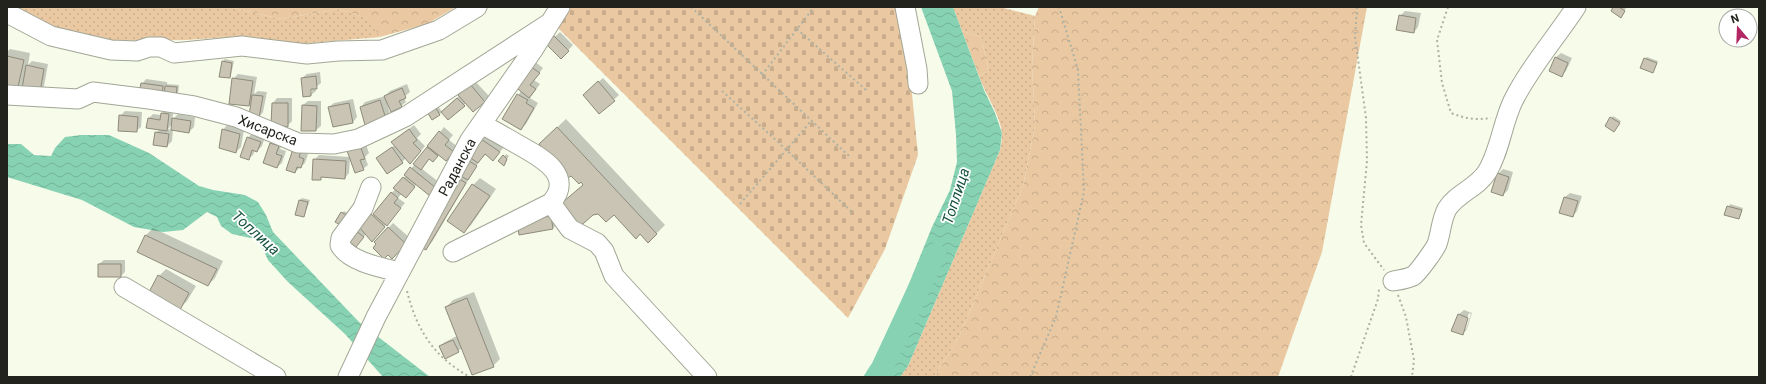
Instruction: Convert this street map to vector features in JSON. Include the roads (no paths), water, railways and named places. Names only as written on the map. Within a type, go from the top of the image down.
[{"type":"street","points":[[7,13],[50,36],[111,50],[137,51],[149,47],[161,47],[174,53],[242,46],[307,54],[338,51],[382,50],[439,30],[477,7]]},
{"type":"street","name":"Раданска","points":[[350,372],[376,317],[470,140],[533,50],[560,7]]},
{"type":"street","points":[[905,7],[917,69],[918,84]]},
{"type":"street","points":[[1384,280],[1415,275],[1437,245],[1444,216],[1448,208],[1457,198],[1474,186],[1486,174],[1498,147],[1508,113],[1535,63],[1576,7]]},
{"type":"street","name":"Хисарска","points":[[7,95],[78,99],[93,92],[157,100],[194,106],[236,117],[298,143],[334,144],[358,139],[405,117],[548,24]]},
{"type":"street","points":[[453,252],[551,203],[560,184],[558,177],[550,166],[539,156],[482,124]]},
{"type":"street","points":[[371,187],[363,208],[341,238],[340,245],[350,256],[379,268],[399,274]]},
{"type":"street","points":[[551,203],[570,229],[597,243],[604,251],[614,276],[707,377]]},
{"type":"street","points":[[124,287],[276,377]]},
{"type":"water","points":[[921,7],[953,7],[1002,133],[1000,150],[908,366],[900,377],[863,377],[881,353],[932,227],[950,190],[957,162],[952,91]],"holes":[[[922,271],[924,278],[910,324],[892,356],[887,355],[914,285]]]},
{"type":"water","points":[[81,135],[109,135],[149,153],[199,186],[213,190],[245,195],[258,202],[266,215],[273,232],[359,322],[430,377],[383,377],[345,334],[288,282],[268,260],[262,247],[255,239],[232,234],[221,226],[217,217],[207,212],[183,230],[163,232],[134,227],[82,200],[7,177],[7,144],[21,144],[34,155],[51,156],[55,148],[65,137]]},
{"type":"waterway","name":"Топлица","points":[[876,377],[882,368],[935,254]]}]
